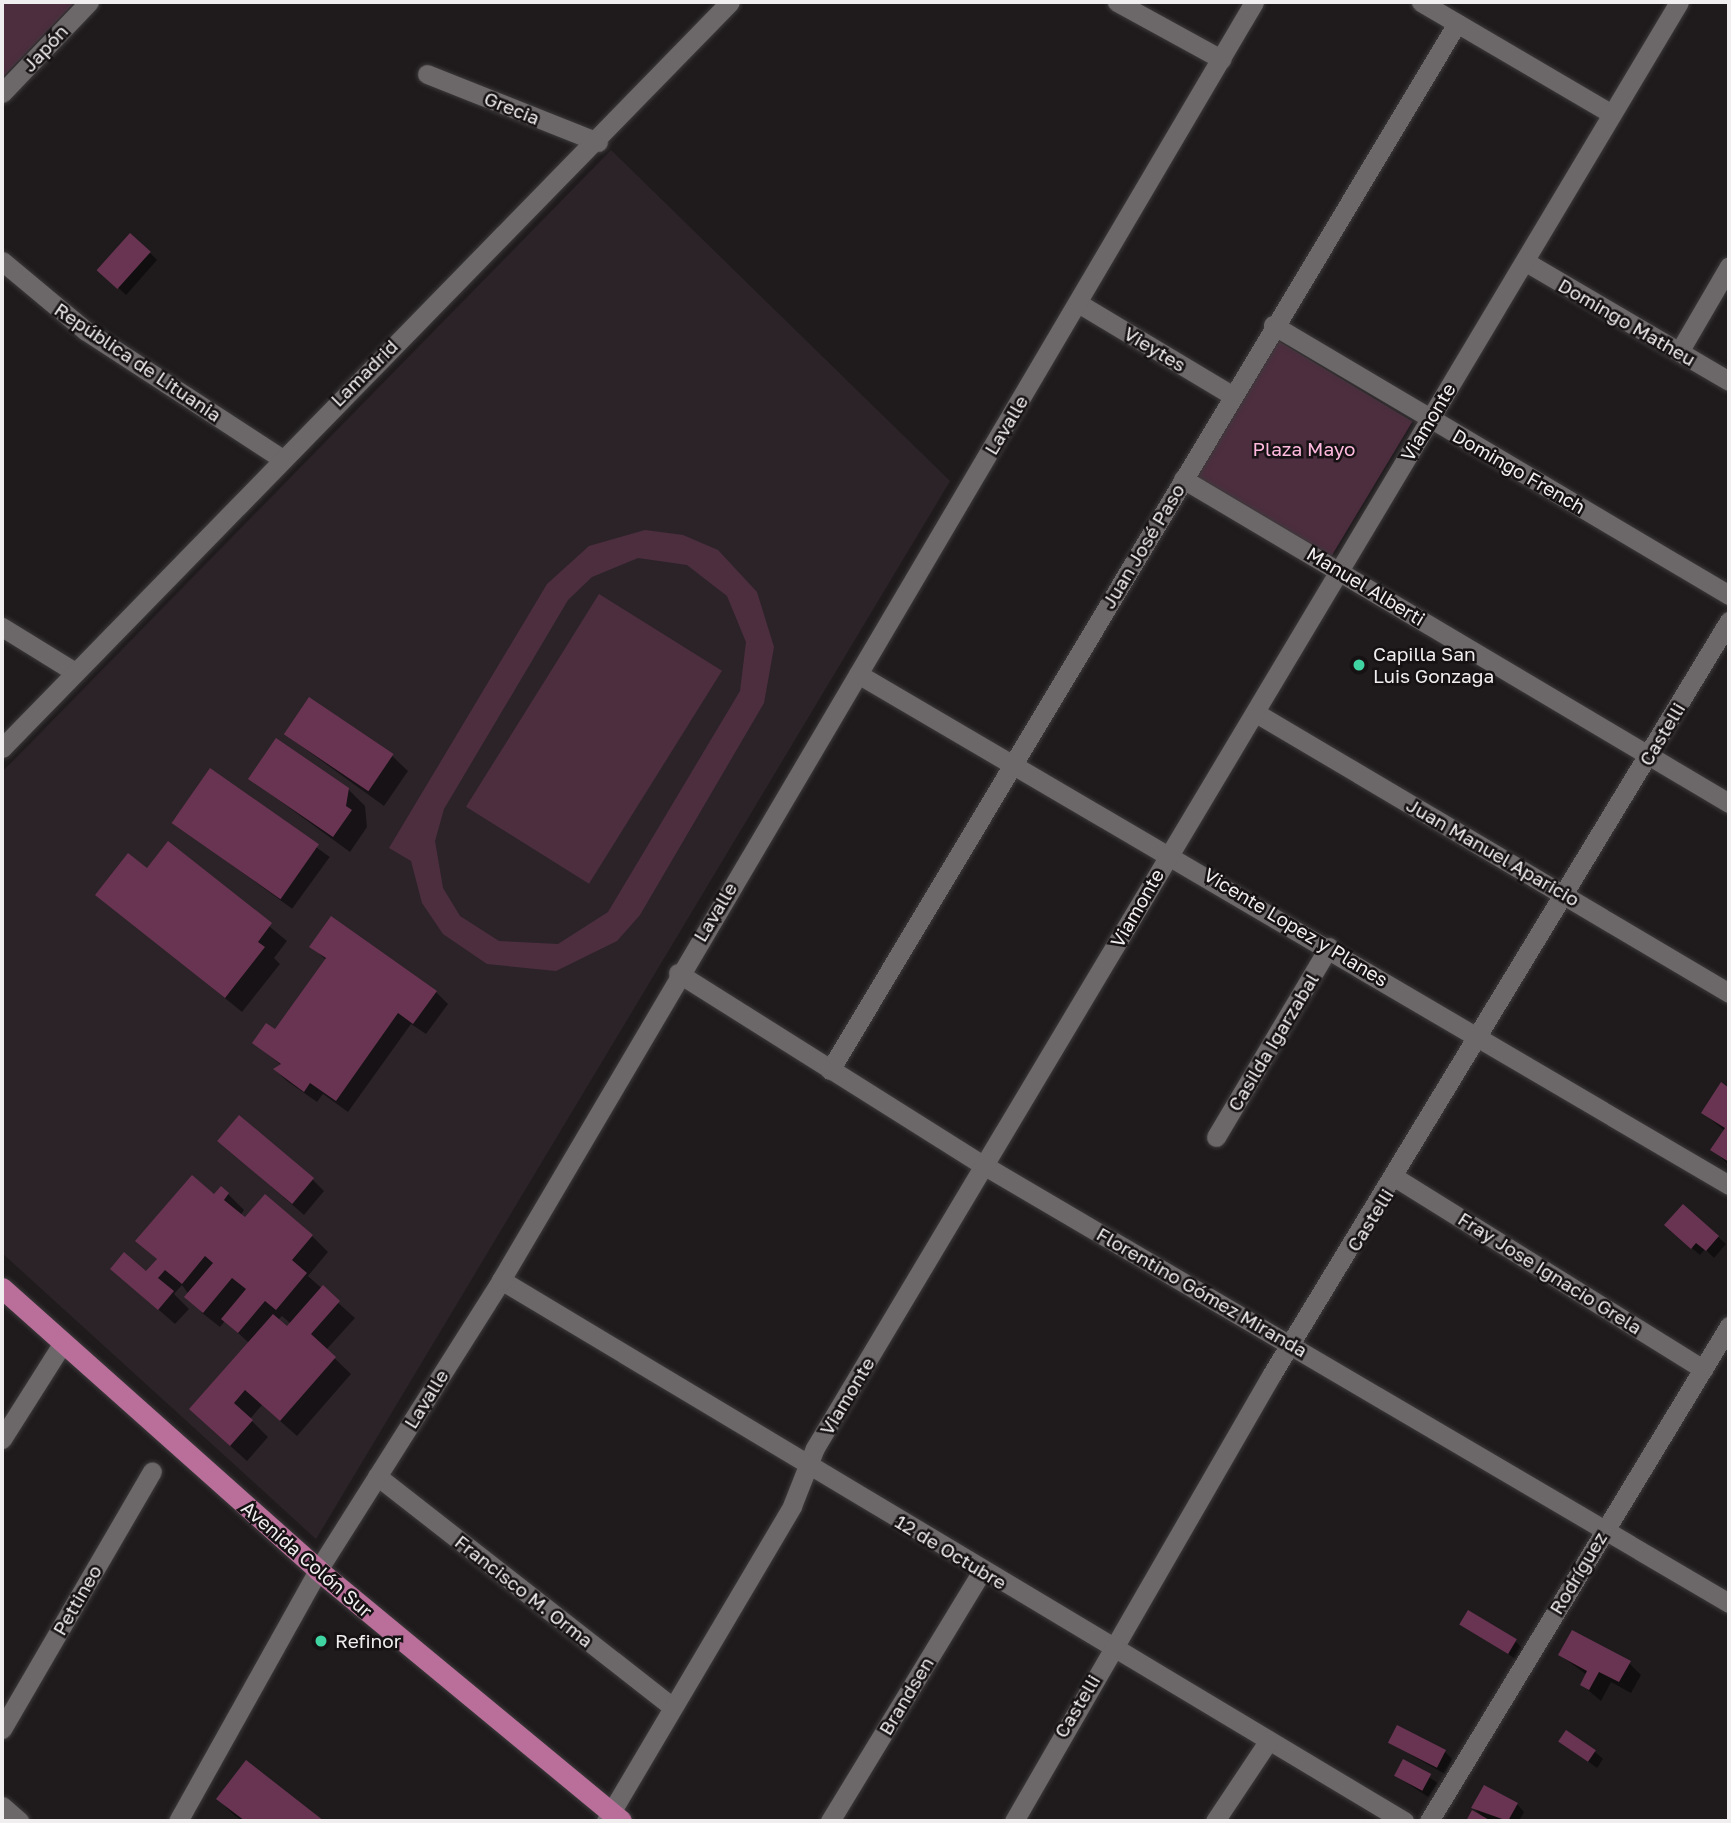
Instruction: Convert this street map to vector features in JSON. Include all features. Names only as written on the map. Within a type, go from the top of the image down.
[{"type":"main road","name":"Avenida Colón Sur","points":[[2,1288],[318,1570],[613,1818]]},
{"type":"street","name":"Japón","points":[[3,90],[89,2]]},
{"type":"street","name":"Lamadrid","points":[[2,748],[279,457],[598,142],[730,2]]},
{"type":"street","points":[[1116,2],[1220,59]]},
{"type":"street","name":"Lavalle","points":[[178,1821],[318,1570],[501,1280],[678,973],[858,674],[1254,2]]},
{"type":"street","points":[[1421,2],[1612,114]]},
{"type":"street","name":"Viamonte","points":[[613,1818],[671,1706],[808,1467],[1170,852],[1256,713],[1679,2]]},
{"type":"street","name":"Juan José Paso","points":[[830,1070],[1273,325],[1457,23]]},
{"type":"street","name":"Grecia","points":[[427,74],[598,142]]},
{"type":"street","name":"República de Lituania","points":[[2,261],[86,331],[279,457]]},
{"type":"street","name":"Domingo Matheu","points":[[1525,262],[1729,382]]},
{"type":"street","points":[[1679,352],[1729,266]]},
{"type":"street","name":"Vieytes","points":[[1078,303],[1232,395]]},
{"type":"street","name":"Domingo French","points":[[1273,325],[1729,595]]},
{"type":"street","name":"Manuel Alberti","points":[[1183,478],[1729,803]]},
{"type":"street","name":"Castelli","points":[[1014,1821],[1112,1647],[1292,1344],[1396,1178],[1729,621]]},
{"type":"street","points":[[2,627],[75,672]]},
{"type":"street","name":"Vicente Lopez y Planes","points":[[858,674],[1170,852],[1729,1185]]},
{"type":"street","name":"Juan Manuel Aparicio","points":[[1256,713],[1729,993]]},
{"type":"street","name":"Casilda Igarzabal","points":[[1216,1137],[1329,947]]},
{"type":"street","name":"Florentino Gómez Miranda","points":[[678,973],[985,1166],[1729,1603]]},
{"type":"street","name":"Fray Jose Ignacio Grela","points":[[1396,1178],[1703,1369]]},
{"type":"street","name":"12 de Octubre","points":[[501,1280],[808,1467],[1404,1821]]},
{"type":"street","name":"Rodríguez","points":[[1429,1821],[1729,1326]]},
{"type":"street","points":[[2,1439],[62,1343]]},
{"type":"street","name":"Pettineo","points":[[2,1729],[152,1471]]},
{"type":"street","name":"Francisco M. Orma","points":[[377,1476],[671,1706]]},
{"type":"street","name":"Brandsen","points":[[830,1821],[982,1571]]},
{"type":"street","points":[[1215,1821],[1269,1740]]},
{"type":"street","points":[[2,1806],[19,1821]]},
{"type":"shaded area","points":[[611,150],[950,481],[316,1539],[2,1253],[2,772]]},
{"type":"green space","points":[[2,2],[75,2],[2,78]]},
{"type":"green space","name":"Plaza Mayo","points":[[1277,340],[1412,421],[1331,557],[1196,475]]},
{"type":"green space","points":[[645,530],[683,535],[718,550],[757,592],[774,647],[764,703],[640,915],[617,941],[556,971],[487,964],[443,934],[422,903],[411,861],[389,848],[547,584],[589,546]],"holes":[[[638,558],[687,565],[727,596],[746,642],[740,691],[608,912],[558,944],[499,941],[460,916],[443,888],[435,841],[444,809],[568,600],[592,577]]]},
{"type":"green space","points":[[599,594],[722,671],[589,884],[466,807]]},
{"type":"building","points":[[130,233],[151,252],[117,289],[97,270]]},
{"type":"building","points":[[309,697],[394,754],[368,791],[284,734]]},
{"type":"building","points":[[276,738],[349,788],[346,806],[352,810],[333,837],[248,779]]},
{"type":"building","points":[[210,768],[319,844],[281,899],[172,823]]},
{"type":"building","points":[[168,841],[272,923],[258,942],[265,947],[225,998],[95,895],[128,853],[147,868]]},
{"type":"building","points":[[331,916],[437,991],[413,1024],[398,1013],[336,1101],[310,1083],[304,1092],[273,1069],[281,1064],[252,1043],[266,1023],[275,1029],[326,958],[309,947]]},
{"type":"building","points":[[1721,1082],[1729,1088],[1729,1162],[1710,1150],[1725,1128],[1701,1113]]},
{"type":"building","points":[[239,1115],[314,1178],[292,1204],[217,1141]]},
{"type":"building","points":[[192,1175],[214,1194],[221,1186],[229,1193],[224,1200],[245,1217],[265,1194],[313,1235],[292,1260],[307,1273],[276,1310],[265,1301],[238,1333],[221,1319],[246,1289],[232,1278],[203,1313],[184,1297],[213,1263],[205,1256],[182,1284],[165,1270],[158,1278],[174,1291],[158,1310],[110,1269],[124,1252],[146,1271],[157,1259],[135,1241]]},
{"type":"building","points":[[1683,1204],[1719,1236],[1706,1251],[1696,1243],[1691,1249],[1664,1225]]},
{"type":"building","points":[[323,1285],[340,1301],[311,1334],[336,1357],[280,1421],[245,1390],[234,1403],[253,1420],[230,1446],[189,1409],[273,1314],[287,1326]]},
{"type":"building","points":[[1468,1610],[1517,1639],[1508,1654],[1459,1625]]},
{"type":"building","points":[[1572,1630],[1631,1661],[1619,1682],[1599,1672],[1589,1690],[1580,1685],[1587,1671],[1558,1655]]},
{"type":"building","points":[[1397,1725],[1446,1750],[1437,1768],[1388,1743]]},
{"type":"building","points":[[1566,1730],[1596,1750],[1588,1762],[1558,1742]]},
{"type":"building","points":[[1403,1759],[1431,1774],[1422,1791],[1394,1776]]},
{"type":"building","points":[[246,1760],[324,1821],[245,1821],[216,1799]]},
{"type":"building","points":[[1484,1785],[1518,1803],[1508,1821],[1471,1808]]},
{"type":"building","points":[[1472,1810],[1491,1821],[1466,1821]]},
{"type":"place","name":"Capilla San Luis Gonzaga","points":[[1359,665]]},
{"type":"place","name":"Refinor","points":[[321,1641]]}]
